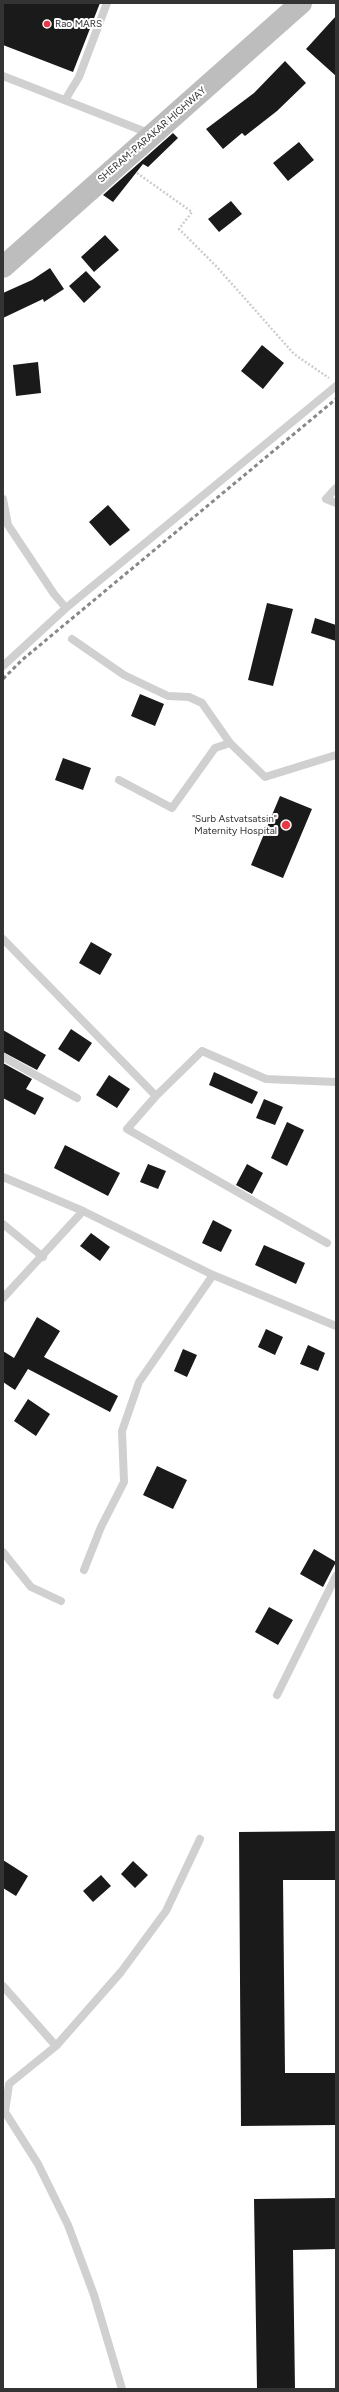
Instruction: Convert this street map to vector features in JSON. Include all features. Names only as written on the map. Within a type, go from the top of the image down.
[{"type":"street","name":"SHERAM-PARAKAR HIGHWAY","points":[[3,267],[121,162],[154,135],[301,3]]},
{"type":"lane","points":[[65,100],[79,77],[107,3]]},
{"type":"lane","points":[[3,76],[154,135]]},
{"type":"lane","points":[[3,666],[66,608],[336,386]]},
{"type":"lane","points":[[336,488],[326,499],[336,503]]},
{"type":"lane","points":[[3,499],[8,525],[54,594],[66,608]]},
{"type":"lane","points":[[72,639],[124,675],[168,696],[189,697],[202,703],[230,743],[265,778],[336,755]]},
{"type":"lane","points":[[119,780],[172,808],[215,748],[230,743]]},
{"type":"lane","points":[[3,939],[156,1096]]},
{"type":"lane","points":[[327,1243],[127,1129],[156,1096],[202,1051],[266,1079],[336,1082]]},
{"type":"lane","points":[[3,1057],[77,1098]]},
{"type":"lane","points":[[3,1177],[83,1211],[213,1275],[336,1326]]},
{"type":"lane","points":[[3,1298],[43,1257],[83,1211]]},
{"type":"lane","points":[[3,1224],[43,1257]]},
{"type":"lane","points":[[84,1570],[101,1527],[124,1482],[122,1431],[139,1382],[213,1275]]},
{"type":"lane","points":[[3,1552],[31,1587],[61,1601]]},
{"type":"lane","points":[[277,1695],[336,1576]]},
{"type":"lane","points":[[122,2389],[94,2295],[68,2225],[38,2164],[5,2112],[9,2084],[56,2046],[121,1972],[166,1911],[200,1839]]},
{"type":"lane","points":[[3,1986],[56,2046]]},
{"type":"path","points":[[121,162],[192,212],[179,229],[216,267],[294,354],[336,382]]},
{"type":"building","name":"Rao MARS","points":[[3,3],[100,3],[73,72],[3,45]]},
{"type":"building","points":[[336,16],[336,76],[306,49]]},
{"type":"building","points":[[285,61],[306,83],[277,111],[245,136],[242,133],[223,149],[206,129],[254,93]]},
{"type":"building","points":[[173,133],[178,138],[148,167],[143,164],[113,202],[103,195]]},
{"type":"building","points":[[299,142],[314,160],[288,181],[273,163]]},
{"type":"building","points":[[231,201],[242,214],[219,232],[208,219]]},
{"type":"building","points":[[105,235],[119,250],[94,272],[81,257]]},
{"type":"building","points":[[50,268],[64,289],[44,302],[43,299],[3,318],[3,293],[32,280]]},
{"type":"building","points":[[86,271],[101,287],[84,303],[69,286]]},
{"type":"building","points":[[262,345],[284,363],[263,389],[241,371]]},
{"type":"building","points":[[38,362],[41,393],[16,396],[13,365]]},
{"type":"building","points":[[108,505],[130,530],[110,546],[89,522]]},
{"type":"building","points":[[267,603],[293,609],[273,686],[248,680]]},
{"type":"building","points":[[315,618],[336,625],[336,641],[311,633]]},
{"type":"building","points":[[140,694],[164,704],[155,726],[131,716]]},
{"type":"building","points":[[63,758],[91,768],[83,790],[55,780]]},
{"type":"building","points":[[280,796],[312,809],[283,878],[251,865]]},
{"type":"building","points":[[91,942],[112,954],[100,975],[79,963]]},
{"type":"building","points":[[71,1029],[92,1043],[79,1062],[58,1049]]},
{"type":"building","points":[[3,1030],[46,1055],[37,1070],[3,1052]]},
{"type":"building","points":[[3,1063],[32,1079],[26,1089],[44,1098],[35,1115],[3,1098]]},
{"type":"building","points":[[214,1072],[258,1092],[252,1104],[209,1085]]},
{"type":"building","points":[[109,1075],[130,1089],[117,1108],[96,1095]]},
{"type":"building","points":[[264,1099],[283,1107],[275,1125],[256,1118]]},
{"type":"building","points":[[287,1122],[304,1130],[287,1166],[271,1158]]},
{"type":"building","points":[[65,1145],[120,1173],[108,1196],[54,1168]]},
{"type":"building","points":[[148,1164],[166,1171],[158,1189],[140,1182]]},
{"type":"building","points":[[247,1164],[263,1173],[252,1194],[236,1185]]},
{"type":"building","points":[[213,1220],[232,1230],[221,1252],[202,1243]]},
{"type":"building","points":[[91,1233],[110,1247],[100,1261],[80,1246]]},
{"type":"building","points":[[264,1245],[305,1263],[296,1284],[255,1265]]},
{"type":"building","points":[[37,1317],[60,1331],[44,1357],[118,1396],[110,1412],[28,1369],[15,1390],[3,1382],[3,1351],[14,1358]]},
{"type":"building","points":[[266,1329],[283,1337],[275,1355],[258,1347]]},
{"type":"building","points":[[308,1345],[325,1353],[318,1371],[300,1364]]},
{"type":"building","points":[[183,1349],[197,1355],[187,1377],[174,1371]]},
{"type":"building","points":[[28,1399],[50,1414],[36,1436],[14,1421]]},
{"type":"building","points":[[157,1466],[187,1480],[173,1509],[143,1495]]},
{"type":"building","points":[[314,1549],[336,1562],[323,1587],[300,1574]]},
{"type":"building","points":[[269,1607],[293,1620],[278,1645],[255,1632]]},
{"type":"building","points":[[336,1831],[336,1880],[283,1880],[285,2073],[336,2073],[336,2125],[241,2126],[239,1832]]},
{"type":"building","points":[[3,1860],[28,1876],[16,1896],[3,1888]]},
{"type":"building","points":[[133,1861],[148,1875],[135,1888],[121,1874]]},
{"type":"building","points":[[101,1875],[111,1886],[93,1902],[83,1891]]},
{"type":"building","points":[[336,2198],[336,2249],[293,2250],[295,2389],[257,2389],[254,2199]]},
{"type":"railway","points":[[3,679],[22,660],[336,399]]},
{"type":"place","name":"Rao MARS","points":[[47,24]]},
{"type":"place","name":"\"Surb Astvatsatsin\" Maternity Hospital","points":[[286,825]]}]
